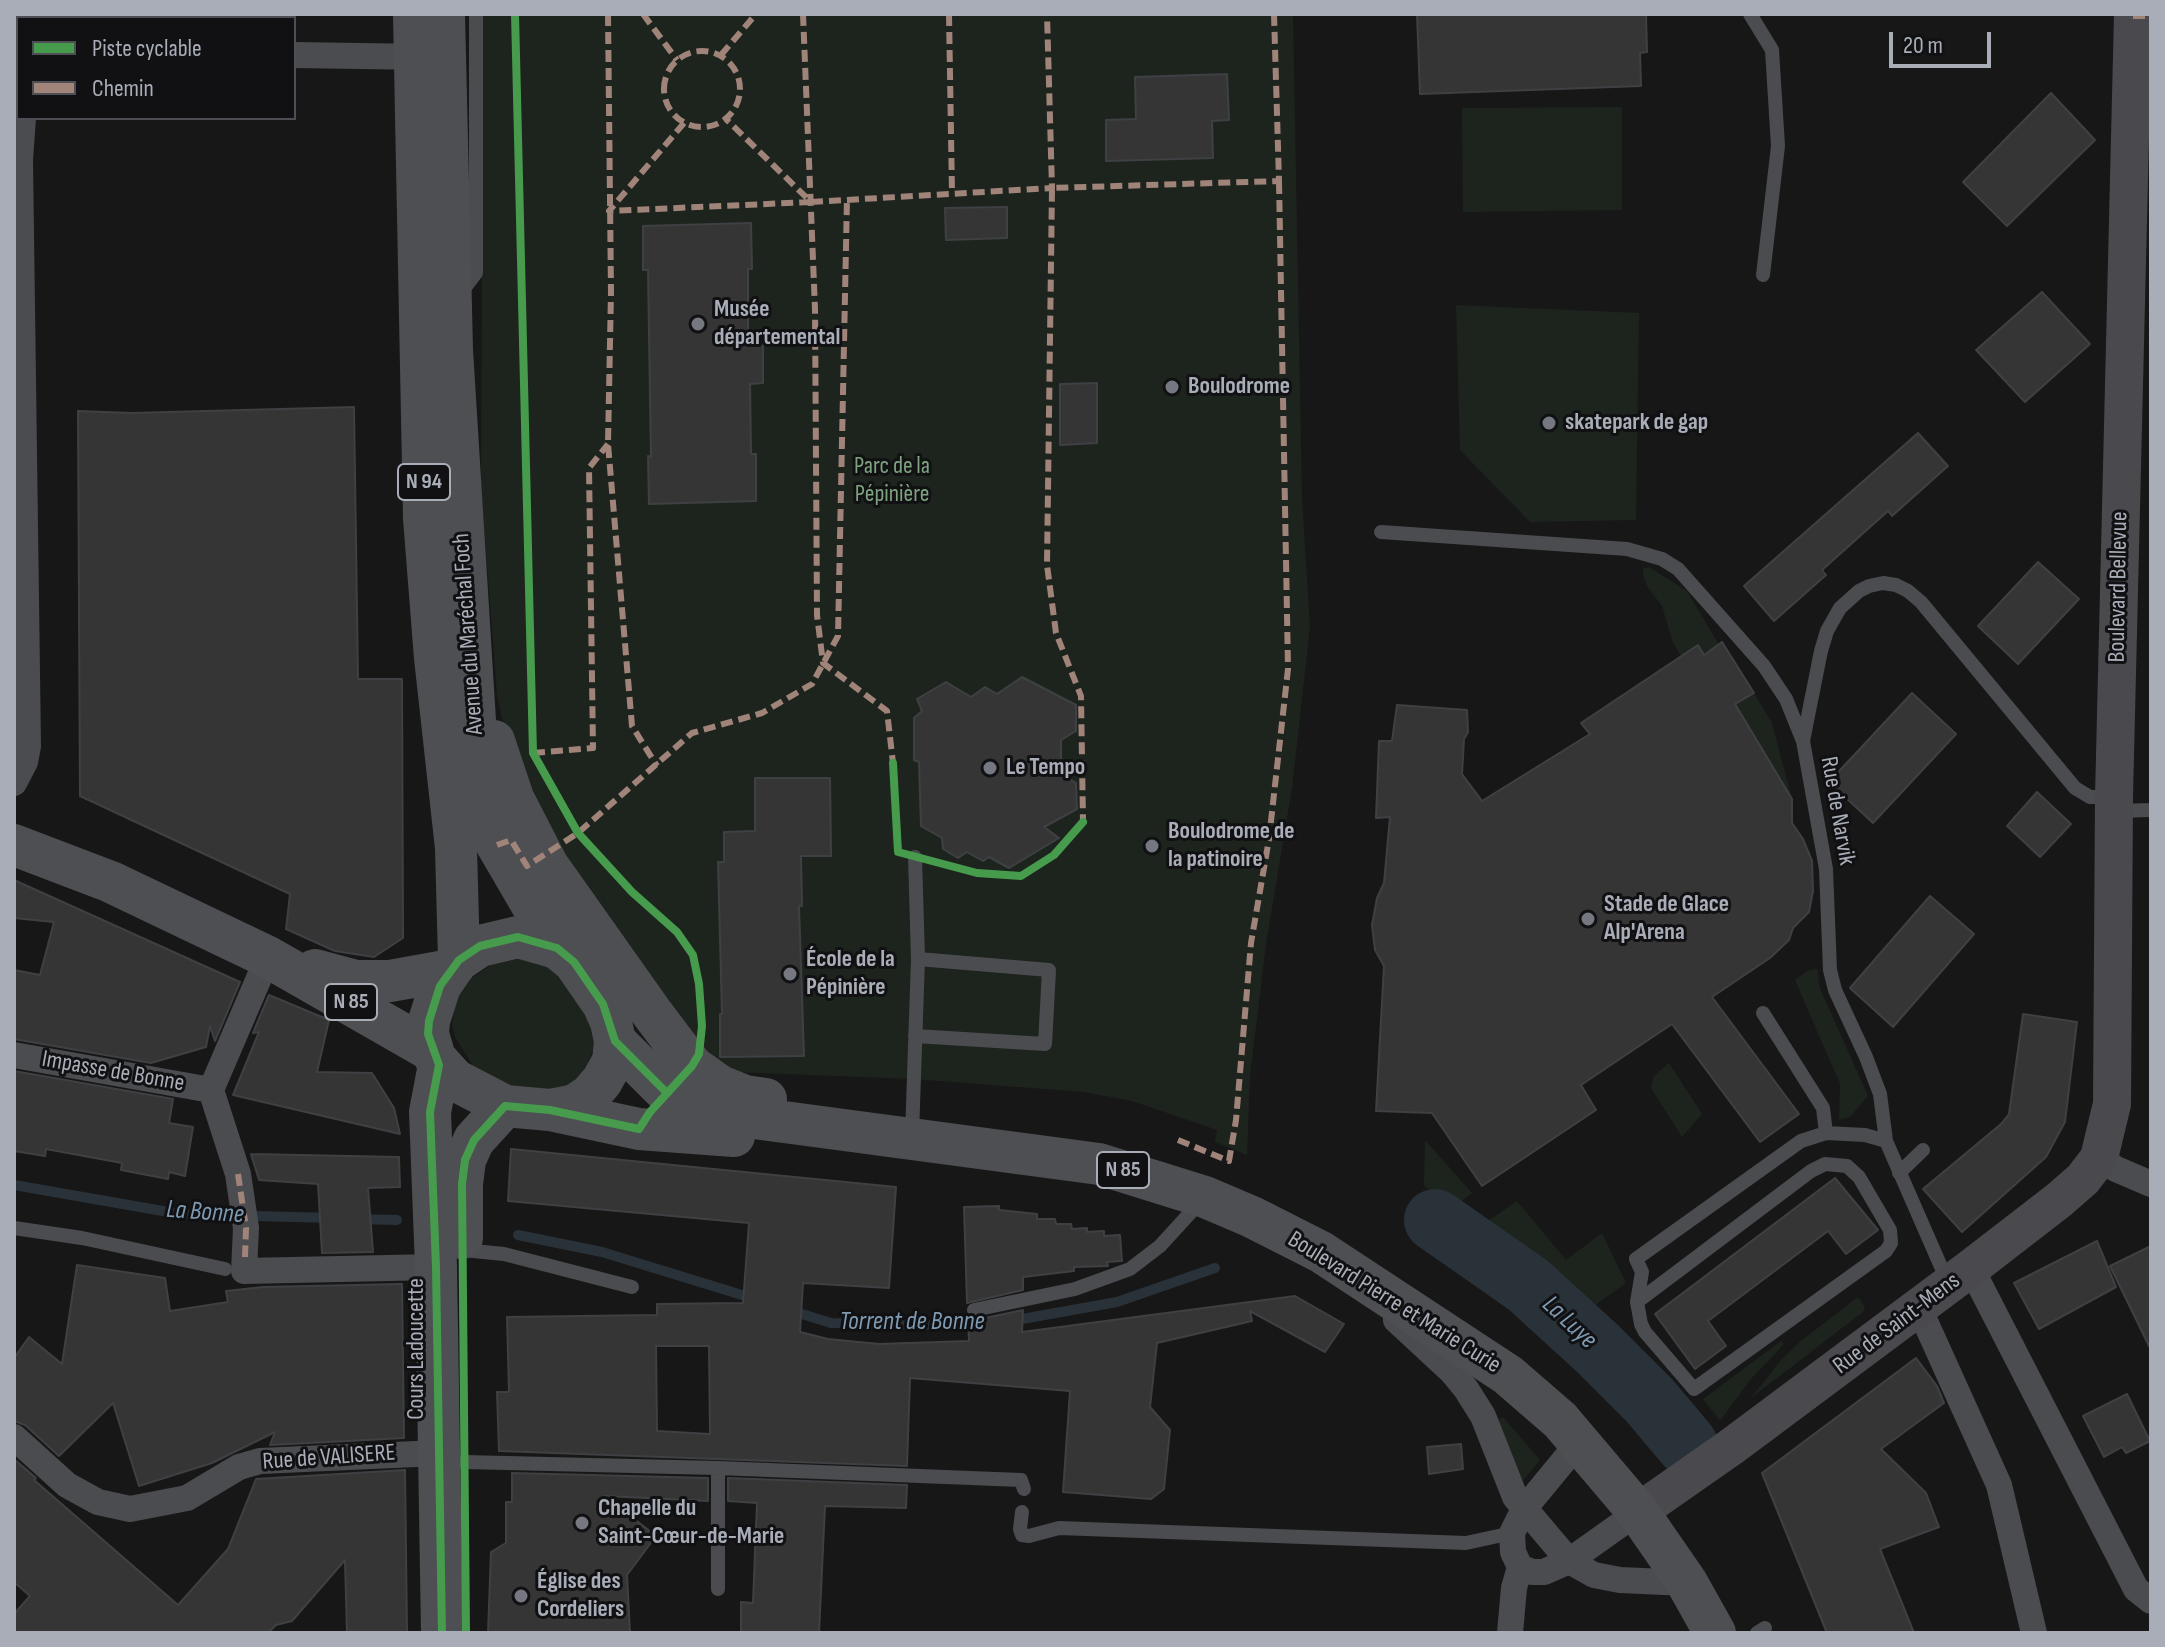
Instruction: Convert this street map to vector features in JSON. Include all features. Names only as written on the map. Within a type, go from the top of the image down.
[{"type":"main road","name":"Avenue du Maréchal Foch","points":[[414,14],[430,57],[451,307],[479,785],[497,845],[557,948]]},
{"type":"main road","name":"Avenue du Maréchal Foch","points":[[444,14],[430,57],[424,518],[435,658],[456,848],[455,965]]},
{"type":"main road","points":[[470,657],[513,798],[542,854],[692,1066],[720,1086],[745,1096],[874,1117],[911,1139]]},
{"type":"main road","name":"N 85","points":[[14,814],[54,837],[111,882]]},
{"type":"main road","name":"N 85","points":[[14,845],[111,882],[268,957],[435,1058]]},
{"type":"main road","points":[[518,937],[557,948],[574,962],[603,1004],[615,1041],[613,1061],[590,1095],[575,1105],[550,1110],[505,1106],[467,1087],[435,1058],[428,1034],[440,986],[455,965],[480,946],[518,937]]},
{"type":"main road","name":"N 85","points":[[268,957],[356,981],[390,981],[455,965]]},
{"type":"main road","name":"Boulevard Pierre et Marie Curie","points":[[615,1041],[667,1093],[695,1107],[724,1114],[1099,1164],[1205,1197],[1252,1217],[1321,1252],[1508,1375],[1580,1441],[1638,1512]]},
{"type":"main road","name":"Cours Ladoucette","points":[[435,1058],[430,1112],[450,1259],[451,1458],[442,1633]]},
{"type":"main road","name":"Cours Ladoucette","points":[[450,1259],[465,1160],[474,1140],[505,1106]]},
{"type":"main road","name":"Boulevard Pierre et Marie Curie","points":[[550,1110],[639,1129],[888,1152],[911,1139]]},
{"type":"main road","name":"Cours Ladoucette","points":[[451,1458],[466,1633]]},
{"type":"main road","name":"N 85","points":[[1638,1512],[1687,1583],[1715,1633]]},
{"type":"street","name":"Boulevard Bellevue","points":[[2099,1158],[2112,1104],[2126,806],[2133,14]]},
{"type":"street","points":[[296,55],[430,57]]},
{"type":"street","points":[[14,783],[25,762],[28,746],[20,160],[23,120]]},
{"type":"street","name":"Impasse de Bonne","points":[[238,1266],[246,1228],[238,1174],[211,1090],[268,957]]},
{"type":"street","name":"Impasse de Bonne","points":[[14,1055],[211,1090]]},
{"type":"street","points":[[2099,1158],[2151,1184]]},
{"type":"street","name":"Rue de Saint-Mens","points":[[1638,1512],[1919,1308],[2059,1200],[2083,1179],[2099,1158]]},
{"type":"street","points":[[1321,1252],[1433,1353],[1466,1389],[1483,1416],[1509,1484],[1524,1509],[1569,1561],[1594,1575],[1607,1578],[1687,1583]]},
{"type":"street","points":[[238,1266],[450,1259]]},
{"type":"street","points":[[1960,1276],[2136,1589],[2151,1601]]},
{"type":"street","points":[[1919,1308],[1999,1485],[2034,1633]]},
{"type":"street","name":"Rue de VALISERE","points":[[14,1437],[61,1492],[130,1509],[187,1498],[239,1467],[260,1461],[451,1458]]},
{"type":"street","points":[[1510,1633],[1514,1588],[1520,1567],[1513,1552],[1512,1533],[1524,1509],[1580,1441]]},
{"type":"street","points":[[1520,1567],[1544,1572],[1569,1561],[1638,1512]]},
{"type":"lane","points":[[451,307],[476,273],[476,14]]},
{"type":"lane","points":[[1750,14],[1772,50],[1778,146],[1763,275]]},
{"type":"lane","points":[[1381,532],[1627,549],[1662,559],[1678,569],[1764,666],[1786,699],[1803,741]]},
{"type":"lane","name":"Rue de Narvik","points":[[1960,1276],[1899,1173],[1886,1141],[1880,1094],[1835,990],[1830,970],[1826,869],[1803,741],[1821,651],[1834,617],[1847,600],[1859,591],[1883,583],[1896,585],[1921,602],[2075,788],[2090,797],[2126,806]]},
{"type":"lane","points":[[911,1139],[918,959],[915,857]]},
{"type":"lane","points":[[915,1036],[1045,1044],[1049,970],[918,959]]},
{"type":"lane","points":[[1763,1013],[1823,1108],[1826,1133]]},
{"type":"lane","points":[[1637,1302],[1811,1171],[1825,1164],[1847,1166],[1859,1177],[1890,1230],[1891,1243],[1886,1251],[1694,1389],[1645,1332],[1637,1302],[1642,1272],[1636,1259],[1801,1141],[1826,1133],[1865,1135],[1886,1141]]},
{"type":"lane","points":[[1899,1173],[1923,1150]]},
{"type":"lane","points":[[974,1310],[1075,1289],[1130,1269],[1160,1246],[1205,1197]]},
{"type":"lane","points":[[14,1228],[238,1266]]},
{"type":"lane","points":[[450,1259],[504,1254],[632,1287]]},
{"type":"lane","points":[[451,1458],[1021,1480],[1024,1489]]},
{"type":"lane","points":[[718,1468],[718,1589]]},
{"type":"lane","points":[[1022,1512],[1020,1529],[1022,1535],[1029,1536],[1059,1528],[1466,1543],[1512,1533]]},
{"type":"green space","name":"Parc de la Pépinière","points":[[483,14],[1293,14],[1302,499],[1310,627],[1292,788],[1266,944],[1250,1076],[1247,1155],[1215,1142],[1217,1130],[1132,1101],[1084,1092],[913,1079],[706,1071],[514,775],[497,695],[481,486]]},
{"type":"green space","points":[[1622,107],[1622,210],[1463,212],[1462,108]]},
{"type":"green space","name":"skatepark de gap","points":[[1456,305],[1639,313],[1636,520],[1530,522],[1460,450]]},
{"type":"green space","points":[[1649,567],[1687,591],[1719,645],[1703,654],[1698,645],[1682,658],[1673,643],[1662,606],[1643,575],[1643,569]]},
{"type":"green space","points":[[1754,693],[1772,723],[1792,799],[1735,704]]},
{"type":"green space","points":[[518,959],[541,963],[555,971],[571,987],[592,1026],[595,1043],[586,1071],[574,1085],[554,1093],[511,1089],[473,1066],[455,1037],[452,1024],[456,998],[469,980],[491,965]]},
{"type":"green space","points":[[1818,969],[1819,986],[1868,1096],[1850,1117],[1839,1120],[1840,1084],[1795,980],[1809,970]]},
{"type":"green space","points":[[1669,1063],[1702,1114],[1682,1137],[1651,1088],[1654,1076]]},
{"type":"green space","points":[[1425,1140],[1472,1193],[1455,1206],[1424,1186]]},
{"type":"green space","points":[[1517,1201],[1566,1260],[1602,1233],[1626,1283],[1590,1309],[1482,1225]]},
{"type":"green space","points":[[1858,1297],[1865,1307],[1863,1312],[1751,1398],[1781,1360],[1802,1340]]},
{"type":"green space","points":[[1781,1341],[1784,1344],[1750,1380],[1720,1421],[1703,1399]]},
{"type":"green space","points":[[1503,1417],[1540,1460],[1522,1482],[1497,1421]]},
{"type":"building","points":[[1417,14],[1646,14],[1647,52],[1640,53],[1641,86],[1420,94]]},
{"type":"building","points":[[1227,74],[1229,120],[1212,121],[1213,158],[1106,161],[1106,120],[1136,119],[1135,77]]},
{"type":"building","points":[[2051,93],[2095,140],[2007,226],[1963,182]]},
{"type":"building","points":[[1007,207],[1007,238],[946,240],[945,208]]},
{"type":"building","points":[[751,223],[748,339],[763,339],[763,383],[750,384],[751,454],[756,454],[756,501],[649,504],[648,270],[643,270],[643,226]]},
{"type":"building","points":[[2042,292],[2090,344],[2025,402],[1976,350]]},
{"type":"building","points":[[1097,383],[1097,443],[1060,445],[1060,384]]},
{"type":"building","points":[[354,407],[358,679],[402,679],[403,938],[374,957],[335,951],[286,929],[290,894],[80,796],[78,411],[132,413]]},
{"type":"building","points":[[1918,433],[1948,466],[1892,516],[1888,511],[1822,570],[1826,575],[1774,621],[1744,586]]},
{"type":"building","points":[[2038,562],[2079,599],[2018,664],[1978,626]]},
{"type":"building","name":"Stade de Glace Alp'Arena","points":[[1722,642],[1754,693],[1735,704],[1792,799],[1792,823],[1812,861],[1813,891],[1809,912],[1793,928],[1789,940],[1770,958],[1712,997],[1799,1114],[1760,1142],[1672,1024],[1581,1085],[1596,1110],[1482,1186],[1432,1113],[1376,1111],[1384,966],[1375,950],[1372,925],[1377,898],[1384,883],[1390,817],[1376,818],[1379,741],[1392,741],[1397,705],[1467,710],[1468,732],[1464,739],[1462,774],[1482,801],[1590,734],[1581,723],[1698,645],[1704,655]]},
{"type":"building","name":"Le Tempo","points":[[1022,677],[1076,705],[1076,731],[1061,740],[1061,774],[1076,783],[1077,809],[1044,827],[1059,838],[1009,868],[989,857],[983,861],[967,852],[958,858],[943,849],[942,838],[921,826],[919,762],[914,760],[914,718],[922,711],[917,699],[946,682],[971,697],[985,687],[997,694]]},
{"type":"building","points":[[1912,693],[1956,734],[1873,823],[1829,782]]},
{"type":"building","points":[[755,778],[830,778],[831,856],[801,856],[802,906],[799,906],[804,1056],[720,1057],[722,1014],[718,862],[724,862],[724,832],[755,831]]},
{"type":"building","points":[[2037,792],[2071,824],[2040,857],[2007,826]]},
{"type":"building","points":[[14,880],[240,982],[215,1041],[210,1026],[206,1047],[151,1063],[14,1039],[14,970],[40,975],[54,922],[14,918]]},
{"type":"building","points":[[1930,896],[1974,934],[1893,1027],[1850,988]]},
{"type":"building","points":[[269,995],[329,1020],[317,1072],[372,1073],[394,1108],[400,1134],[233,1095],[259,1032],[253,1033]]},
{"type":"building","points":[[2023,1014],[2077,1022],[2065,1122],[2046,1157],[1962,1232],[1923,1189],[2009,1114]]},
{"type":"building","points":[[14,1071],[173,1099],[169,1123],[193,1127],[185,1176],[169,1172],[168,1179],[121,1170],[122,1163],[46,1149],[45,1156],[14,1151]]},
{"type":"building","points":[[511,1149],[896,1187],[889,1288],[803,1283],[800,1332],[828,1339],[879,1344],[969,1341],[968,1318],[976,1320],[1023,1310],[1022,1332],[1295,1296],[1344,1324],[1325,1352],[1250,1311],[1252,1321],[1157,1343],[1150,1407],[1170,1430],[1164,1489],[1151,1499],[1063,1492],[1070,1391],[910,1378],[907,1466],[499,1451],[497,1392],[509,1392],[507,1317],[657,1315],[657,1304],[743,1303],[749,1223],[508,1201]],"holes":[[[656,1346],[709,1346],[710,1434],[657,1431]]]},
{"type":"building","points":[[251,1154],[399,1157],[400,1187],[368,1188],[373,1252],[322,1253],[318,1184],[259,1180]]},
{"type":"building","points":[[1835,1178],[1878,1230],[1846,1254],[1828,1231],[1708,1321],[1726,1346],[1695,1369],[1655,1314]]},
{"type":"building","points":[[999,1206],[999,1210],[1037,1214],[1037,1219],[1055,1219],[1056,1224],[1071,1224],[1072,1229],[1104,1231],[1104,1236],[1120,1235],[1122,1261],[1107,1262],[1108,1266],[1074,1267],[1074,1271],[1023,1277],[1023,1290],[967,1303],[964,1207]]},
{"type":"building","points":[[2097,1241],[2116,1287],[2039,1329],[2014,1283]]},
{"type":"building","points":[[2151,1246],[2151,1350],[2110,1266]]},
{"type":"building","points":[[77,1265],[165,1278],[170,1311],[228,1302],[226,1291],[263,1287],[402,1284],[404,1438],[270,1445],[275,1432],[212,1463],[139,1486],[113,1403],[59,1456],[25,1425],[14,1421],[14,1358],[29,1337],[62,1364]]},
{"type":"building","points":[[1916,1358],[1937,1386],[1944,1403],[1881,1449],[1926,1493],[1939,1527],[1880,1549],[1914,1633],[1827,1633],[1762,1473]]},
{"type":"building","points":[[2127,1394],[2150,1441],[2126,1453],[2122,1447],[2104,1457],[2083,1416]]},
{"type":"building","points":[[1461,1444],[1463,1469],[1429,1474],[1427,1447]]},
{"type":"building","points":[[14,1459],[178,1605],[228,1549],[256,1479],[405,1470],[407,1633],[347,1633],[345,1560],[292,1621],[276,1625],[268,1633],[14,1633],[14,1614],[30,1596],[14,1582]]},
{"type":"building","points":[[512,1473],[708,1478],[708,1501],[605,1496],[656,1536],[627,1575],[630,1633],[488,1633],[491,1552],[506,1543],[506,1502],[512,1502]]},
{"type":"building","points":[[728,1478],[907,1485],[906,1508],[825,1506],[819,1633],[741,1633],[741,1602],[753,1603],[757,1503],[728,1501]]},
{"type":"waterway","name":"La Bonne","points":[[14,1185],[180,1214],[334,1218]]},
{"type":"waterway","name":"La Bonne","points":[[357,1219],[397,1220]]},
{"type":"waterway","name":"La Luye","points":[[1435,1220],[1528,1285],[1650,1401],[1687,1445]]},
{"type":"waterway","name":"Torrent de Bonne","points":[[518,1235],[602,1252],[755,1299]]},
{"type":"waterway","name":"Torrent de Bonne","points":[[1011,1321],[1117,1302],[1215,1268]]},
{"type":"waterway","name":"Torrent de Bonne","points":[[789,1310],[831,1323],[979,1326]]},
{"type":"marked path","points":[[608,14],[611,292],[608,444],[632,726],[657,766]]},
{"type":"marked path","points":[[643,14],[677,60]]},
{"type":"marked path","points":[[721,55],[756,14]]},
{"type":"marked path","points":[[803,14],[815,309],[817,615],[823,663],[887,711],[893,763]]},
{"type":"marked path","points":[[949,14],[952,193]]},
{"type":"marked path","points":[[811,202],[1052,188],[1047,14]]},
{"type":"marked path","points":[[1080,825],[1083,822],[1081,696],[1056,633],[1047,565],[1052,188],[1279,181],[1274,14]]},
{"type":"marked path","points":[[2133,16],[2151,16]]},
{"type":"marked path","points":[[702,51],[717,54],[729,62],[737,74],[740,89],[737,104],[729,116],[717,124],[702,127],[687,124],[675,116],[667,104],[664,89],[667,74],[675,62],[687,54],[702,51]]},
{"type":"marked path","points":[[684,123],[609,211],[811,202],[726,119]]},
{"type":"marked path","points":[[1178,1140],[1229,1161],[1236,1120],[1251,943],[1269,839],[1288,669],[1279,181]]},
{"type":"marked path","points":[[497,845],[511,840],[527,866],[578,833],[692,733],[762,713],[812,684],[838,636],[847,198]]},
{"type":"marked path","points":[[533,753],[593,748],[589,468],[608,444]]},
{"type":"marked path","points":[[238,1174],[246,1228],[245,1257]]},
{"type":"cycle path","points":[[466,1633],[462,1184],[465,1160],[474,1140],[505,1106],[550,1110],[639,1129],[650,1112],[692,1066],[699,1054],[702,1026],[693,955],[677,932],[632,892],[578,833],[533,753],[515,14]]},
{"type":"cycle path","points":[[893,763],[898,852],[977,873],[1021,876],[1054,855],[1083,822]]},
{"type":"cycle path","points":[[442,1633],[436,1267],[430,1112],[439,1065],[428,1034],[440,986],[459,960],[480,946],[518,937],[557,948],[574,962],[603,1004],[615,1041],[667,1093]]},
{"type":"place","name":"Musée départemental","points":[[698,324]]},
{"type":"place","name":"Boulodrome","points":[[1172,387]]},
{"type":"place","name":"skatepark de gap","points":[[1549,423]]},
{"type":"place","name":"Le Tempo","points":[[990,768]]},
{"type":"place","name":"Boulodrome de la patinoire","points":[[1152,846]]},
{"type":"place","name":"Stade de Glace Alp'Arena","points":[[1588,919]]},
{"type":"place","name":"École de la Pépinière","points":[[790,974]]},
{"type":"place","name":"Chapelle du Saint-Cœur-de-Marie","points":[[582,1523]]},
{"type":"place","name":"Église des Cordeliers","points":[[521,1596]]}]
